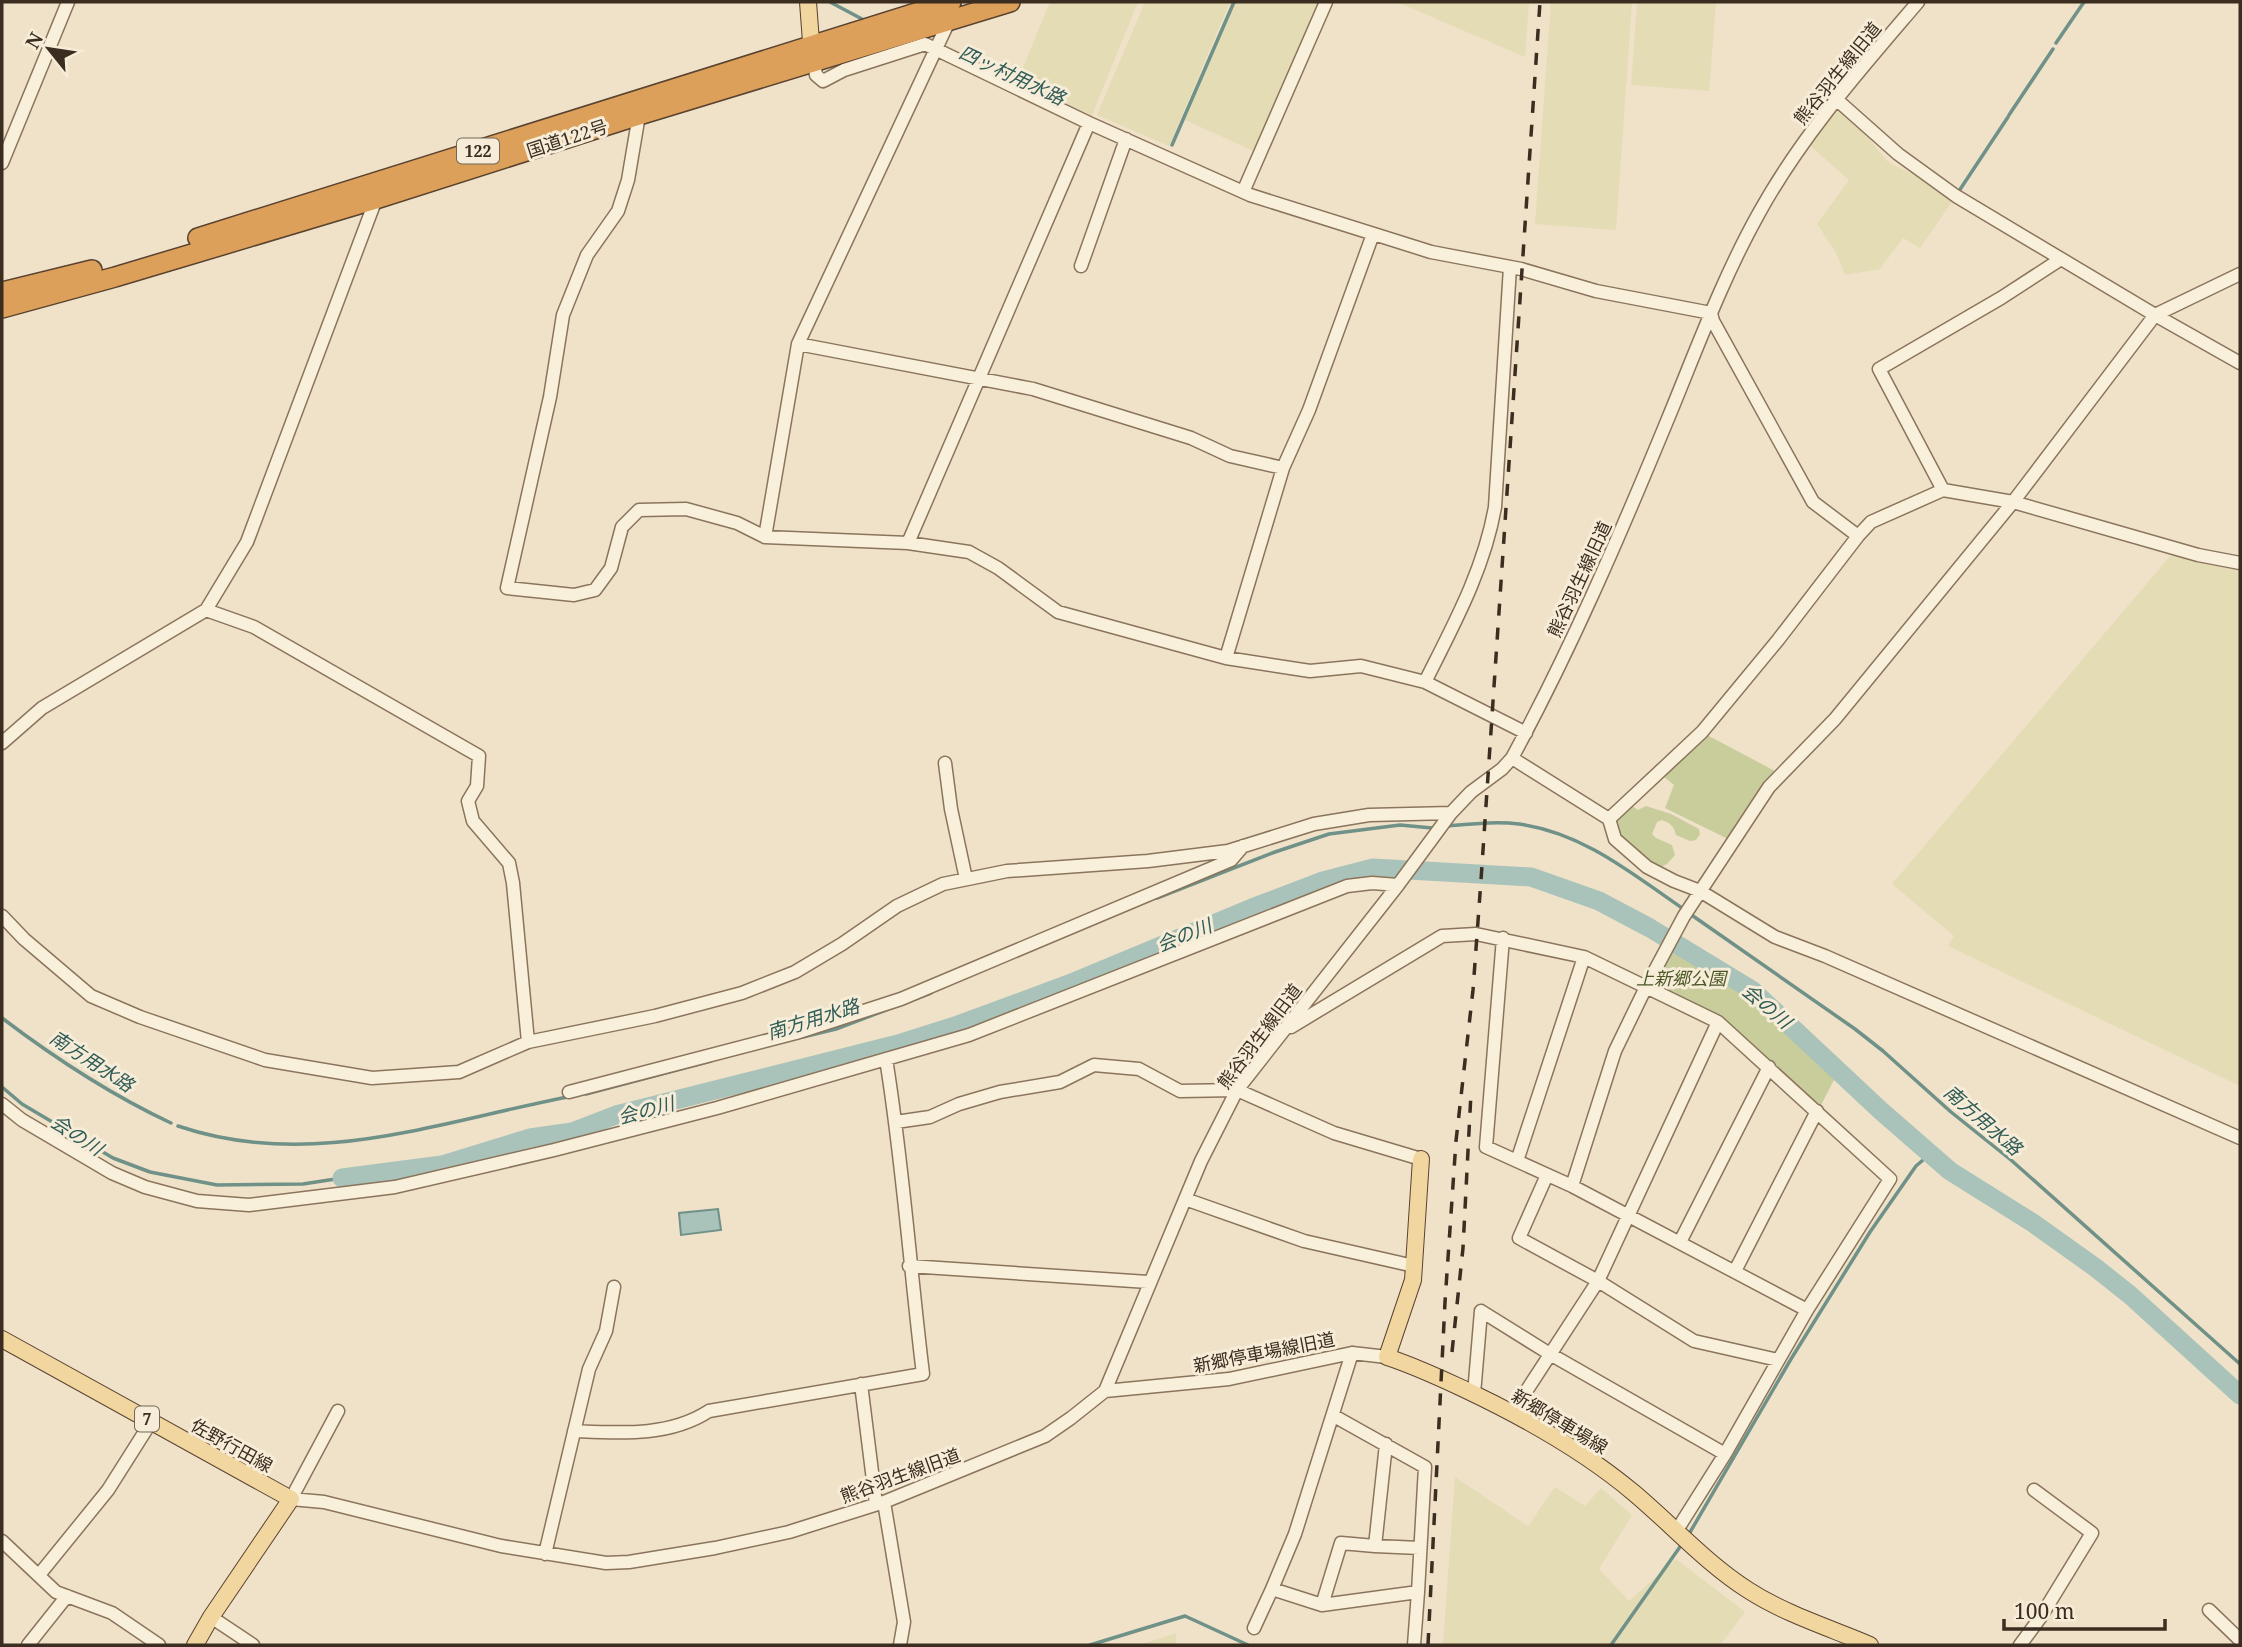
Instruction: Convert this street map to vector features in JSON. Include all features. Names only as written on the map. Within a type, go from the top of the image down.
[{"type":"highway","name":"国道122号","points":[[2,292],[114,265],[950,11],[1010,2]]},
{"type":"highway","name":"国道122号","points":[[2,308],[376,199],[639,115],[812,54]]},
{"type":"main road","points":[[808,2],[812,54]]},
{"type":"main road","points":[[1387,1357],[1410,1294],[1421,1159]]},
{"type":"main road","name":"佐野行田線","points":[[2,1339],[292,1499]]},
{"type":"main road","name":"新郷停車場線","points":[[1387,1357],[1421,1369],[1512,1413],[1611,1474],[1723,1572],[1748,1590],[1870,1645]]},
{"type":"main road","points":[[195,1645],[211,1617],[292,1499]]},
{"type":"street","points":[[2,163],[68,2]]},
{"type":"street","points":[[1243,192],[1326,2]]},
{"type":"street","name":"熊谷羽生線旧道","points":[[292,1499],[324,1502],[501,1546],[606,1563],[629,1562],[789,1532],[880,1503],[992,1460],[1045,1436],[1105,1391],[1213,1135],[1237,1090],[1451,813],[1512,758],[1614,548],[1711,313],[1758,213],[1794,155],[1836,99],[1918,2]]},
{"type":"street","points":[[765,537],[798,344],[936,50],[950,11]]},
{"type":"street","points":[[812,54],[816,75],[823,81],[844,70],[925,44],[1089,123],[1243,192],[1430,252],[1510,267],[1596,291],[1711,313],[1813,502],[1858,536]]},
{"type":"street","points":[[1836,99],[1898,154],[1956,195],[2240,363]]},
{"type":"street","points":[[639,115],[628,180],[618,211],[587,255],[562,315],[550,397],[507,588],[574,595],[595,590],[611,568],[622,527],[639,510],[686,509],[737,523],[765,537],[908,543],[970,552],[998,568],[1058,612],[1226,657],[1310,671],[1361,666],[1425,682],[1526,733]]},
{"type":"street","points":[[908,543],[1089,123]]},
{"type":"street","points":[[1081,267],[1126,139]]},
{"type":"street","points":[[2,743],[42,708],[206,610],[247,542],[376,199]]},
{"type":"street","points":[[1226,657],[1283,468],[1309,410],[1373,234]]},
{"type":"street","points":[[1943,491],[1879,369],[2001,298],[2061,259]]},
{"type":"street","points":[[1425,682],[1477,575],[1492,529],[1510,267]]},
{"type":"street","points":[[1572,1186],[1615,1051],[1646,987],[1669,941],[1769,787],[1835,719],[2013,502],[2155,315],[2240,274]]},
{"type":"street","points":[[798,344],[1033,389],[1191,438],[1230,456],[1283,468]]},
{"type":"street","points":[[1609,819],[1702,732],[1871,522],[1943,491],[2013,502],[2198,555],[2240,563]]},
{"type":"street","points":[[206,610],[254,627],[480,756],[477,786],[468,800],[473,821],[509,863],[528,1042]]},
{"type":"street","points":[[1512,758],[1609,819],[1615,839],[1647,867],[1700,891],[1774,937],[1837,961],[2240,1138]]},
{"type":"street","points":[[945,763],[951,809],[967,879]]},
{"type":"street","points":[[2,916],[24,939],[91,996],[140,1017],[265,1060],[372,1078],[459,1072],[528,1042],[655,1016],[743,993],[795,972],[897,906],[943,884],[1033,868],[1148,861],[1228,851],[1314,824],[1370,815],[1451,813]]},
{"type":"street","points":[[569,1092],[796,1033],[901,999],[1231,860],[1243,846]]},
{"type":"street","points":[[2,1104],[22,1120],[112,1173],[145,1187],[197,1201],[249,1205],[395,1187],[704,1111],[969,1035],[1347,886],[1372,883],[1398,885]]},
{"type":"street","points":[[1284,1031],[1442,936],[1476,934],[1584,957],[1718,1022],[1891,1178],[1807,1310],[1725,1454],[1677,1530]]},
{"type":"street","points":[[1503,938],[1486,1147],[1572,1186],[1807,1310]]},
{"type":"street","points":[[1517,1161],[1584,957]]},
{"type":"street","points":[[1512,1413],[1598,1281],[1718,1022]]},
{"type":"street","points":[[574,1431],[636,1433],[693,1421],[709,1410],[923,1374],[909,1266],[896,1122],[886,1059]]},
{"type":"street","points":[[896,1122],[930,1117],[959,1104],[1000,1092],[1060,1082],[1094,1065],[1139,1069],[1180,1091],[1237,1090],[1334,1133],[1421,1159]]},
{"type":"street","points":[[1679,1242],[1769,1067]]},
{"type":"street","points":[[1735,1272],[1817,1111]]},
{"type":"street","points":[[1547,1175],[1518,1238],[1598,1281],[1694,1341],[1778,1360]]},
{"type":"street","points":[[1185,1199],[1304,1241],[1414,1266]]},
{"type":"street","points":[[909,1266],[1149,1282]]},
{"type":"street","points":[[545,1554],[589,1369],[606,1331],[614,1287]]},
{"type":"street","points":[[1474,1394],[1481,1311],[1550,1354],[1725,1454]]},
{"type":"street","points":[[1254,1628],[1295,1534],[1352,1353]]},
{"type":"street","name":"新郷停車場線旧道","points":[[1105,1391],[1229,1379],[1352,1353],[1387,1357]]},
{"type":"street","points":[[861,1384],[880,1503],[904,1622],[901,1645]]},
{"type":"street","points":[[292,1499],[338,1411]]},
{"type":"street","points":[[1334,1416],[1425,1467],[1414,1645]]},
{"type":"street","points":[[38,1575],[107,1490],[151,1422]]},
{"type":"street","points":[[1375,1546],[1386,1444]]},
{"type":"street","points":[[2020,1645],[2040,1618],[2092,1533],[2034,1490]]},
{"type":"street","points":[[2,1541],[56,1592],[113,1613],[159,1645]]},
{"type":"street","points":[[1322,1605],[1342,1543],[1420,1548]]},
{"type":"street","points":[[1272,1589],[1322,1605],[1418,1592]]},
{"type":"street","points":[[28,1645],[67,1596]]},
{"type":"street","points":[[2209,1610],[2240,1640]]},
{"type":"street","points":[[211,1617],[253,1645]]},
{"type":"shaded area","points":[[1050,2],[1138,2],[1092,115],[1017,82]]},
{"type":"shaded area","points":[[1145,2],[1230,2],[1169,146],[1097,115]]},
{"type":"shaded area","points":[[1235,2],[1323,2],[1258,153],[1185,120]]},
{"type":"shaded area","points":[[1397,2],[1529,2],[1525,57]]},
{"type":"shaded area","points":[[1551,2],[1632,2],[1616,230],[1535,224]]},
{"type":"shaded area","points":[[1637,2],[1716,2],[1709,91],[1631,85]]},
{"type":"shaded area","points":[[1836,99],[1888,162],[1956,196],[1920,248],[1903,238],[1880,269],[1845,275],[1835,251],[1817,224],[1849,180],[1805,141]]},
{"type":"shaded area","points":[[2171,555],[2240,568],[2240,1086],[1948,946],[1954,936],[1892,884]]},
{"type":"shaded area","points":[[1455,1477],[1528,1526],[1555,1487],[1585,1506],[1601,1488],[1632,1515],[1599,1569],[1629,1601],[1676,1559],[1745,1612],[1720,1645],[1443,1645]]},
{"type":"shaded area","points":[[1176,1633],[1176,1645],[1139,1645]]},
{"type":"green space","points":[[1705,734],[1777,772],[1728,839],[1665,808],[1674,785],[1663,776]]},
{"type":"green space","points":[[1632,806],[1638,810],[1646,806],[1671,814],[1699,829],[1700,834],[1696,840],[1690,841],[1676,835],[1667,822],[1657,822],[1652,834],[1672,845],[1675,855],[1659,868],[1649,863],[1619,836],[1616,820]]},
{"type":"green space","name":"上新郷公園","points":[[1668,946],[1735,985],[1755,1000],[1836,1076],[1819,1109],[1720,1019],[1649,986]]},
{"type":"water","points":[[718,1209],[721,1230],[681,1235],[679,1213]]},
{"type":"waterway","name":"四ッ村用水路","points":[[830,2],[862,19]]},
{"type":"waterway","name":"四ッ村用水路","points":[[1172,145],[1234,2]]},
{"type":"waterway","points":[[2056,43],[2084,2]]},
{"type":"waterway","points":[[2009,115],[2053,49]]},
{"type":"waterway","points":[[1959,191],[2008,117]]},
{"type":"waterway","name":"南方用水路","points":[[1448,826],[1510,823],[1564,836],[1625,868],[1682,908]]},
{"type":"waterway","name":"南方用水路","points":[[1157,898],[1329,834],[1400,825],[1432,828]]},
{"type":"waterway","name":"会の川","points":[[342,1178],[442,1165],[530,1138],[572,1132],[616,1115],[898,1044],[1069,984],[1323,881],[1373,868],[1531,877],[1599,901],[1650,928],[1752,990],[1880,1110],[1950,1171],[2033,1223],[2096,1268],[2130,1295],[2240,1395]]},
{"type":"waterway","name":"南方用水路","points":[[1693,916],[1883,1051],[1951,1112],[2011,1160],[2240,1364]]},
{"type":"waterway","name":"南方用水路","points":[[803,1037],[836,1029],[931,993]]},
{"type":"waterway","name":"南方用水路","points":[[2,1018],[84,1075],[171,1123]]},
{"type":"waterway","name":"南方用水路","points":[[586,1094],[711,1061]]},
{"type":"waterway","name":"会の川","points":[[2,1087],[22,1104],[113,1158],[150,1172],[217,1185],[303,1184],[342,1178]]},
{"type":"waterway","name":"南方用水路","points":[[178,1126],[228,1139],[277,1144],[325,1143],[422,1129],[568,1097]]},
{"type":"waterway","points":[[1689,1534],[1791,1359],[1870,1232],[1916,1166],[1930,1154]]},
{"type":"waterway","points":[[1611,1645],[1682,1544]]},
{"type":"waterway","points":[[1090,1645],[1185,1616],[1248,1645]]},
{"type":"railway","points":[[1428,1645],[1445,1302],[1456,1141],[1473,990],[1540,2]]},
{"type":"railway","points":[[1452,1352],[1463,1248],[1471,1093]]}]
